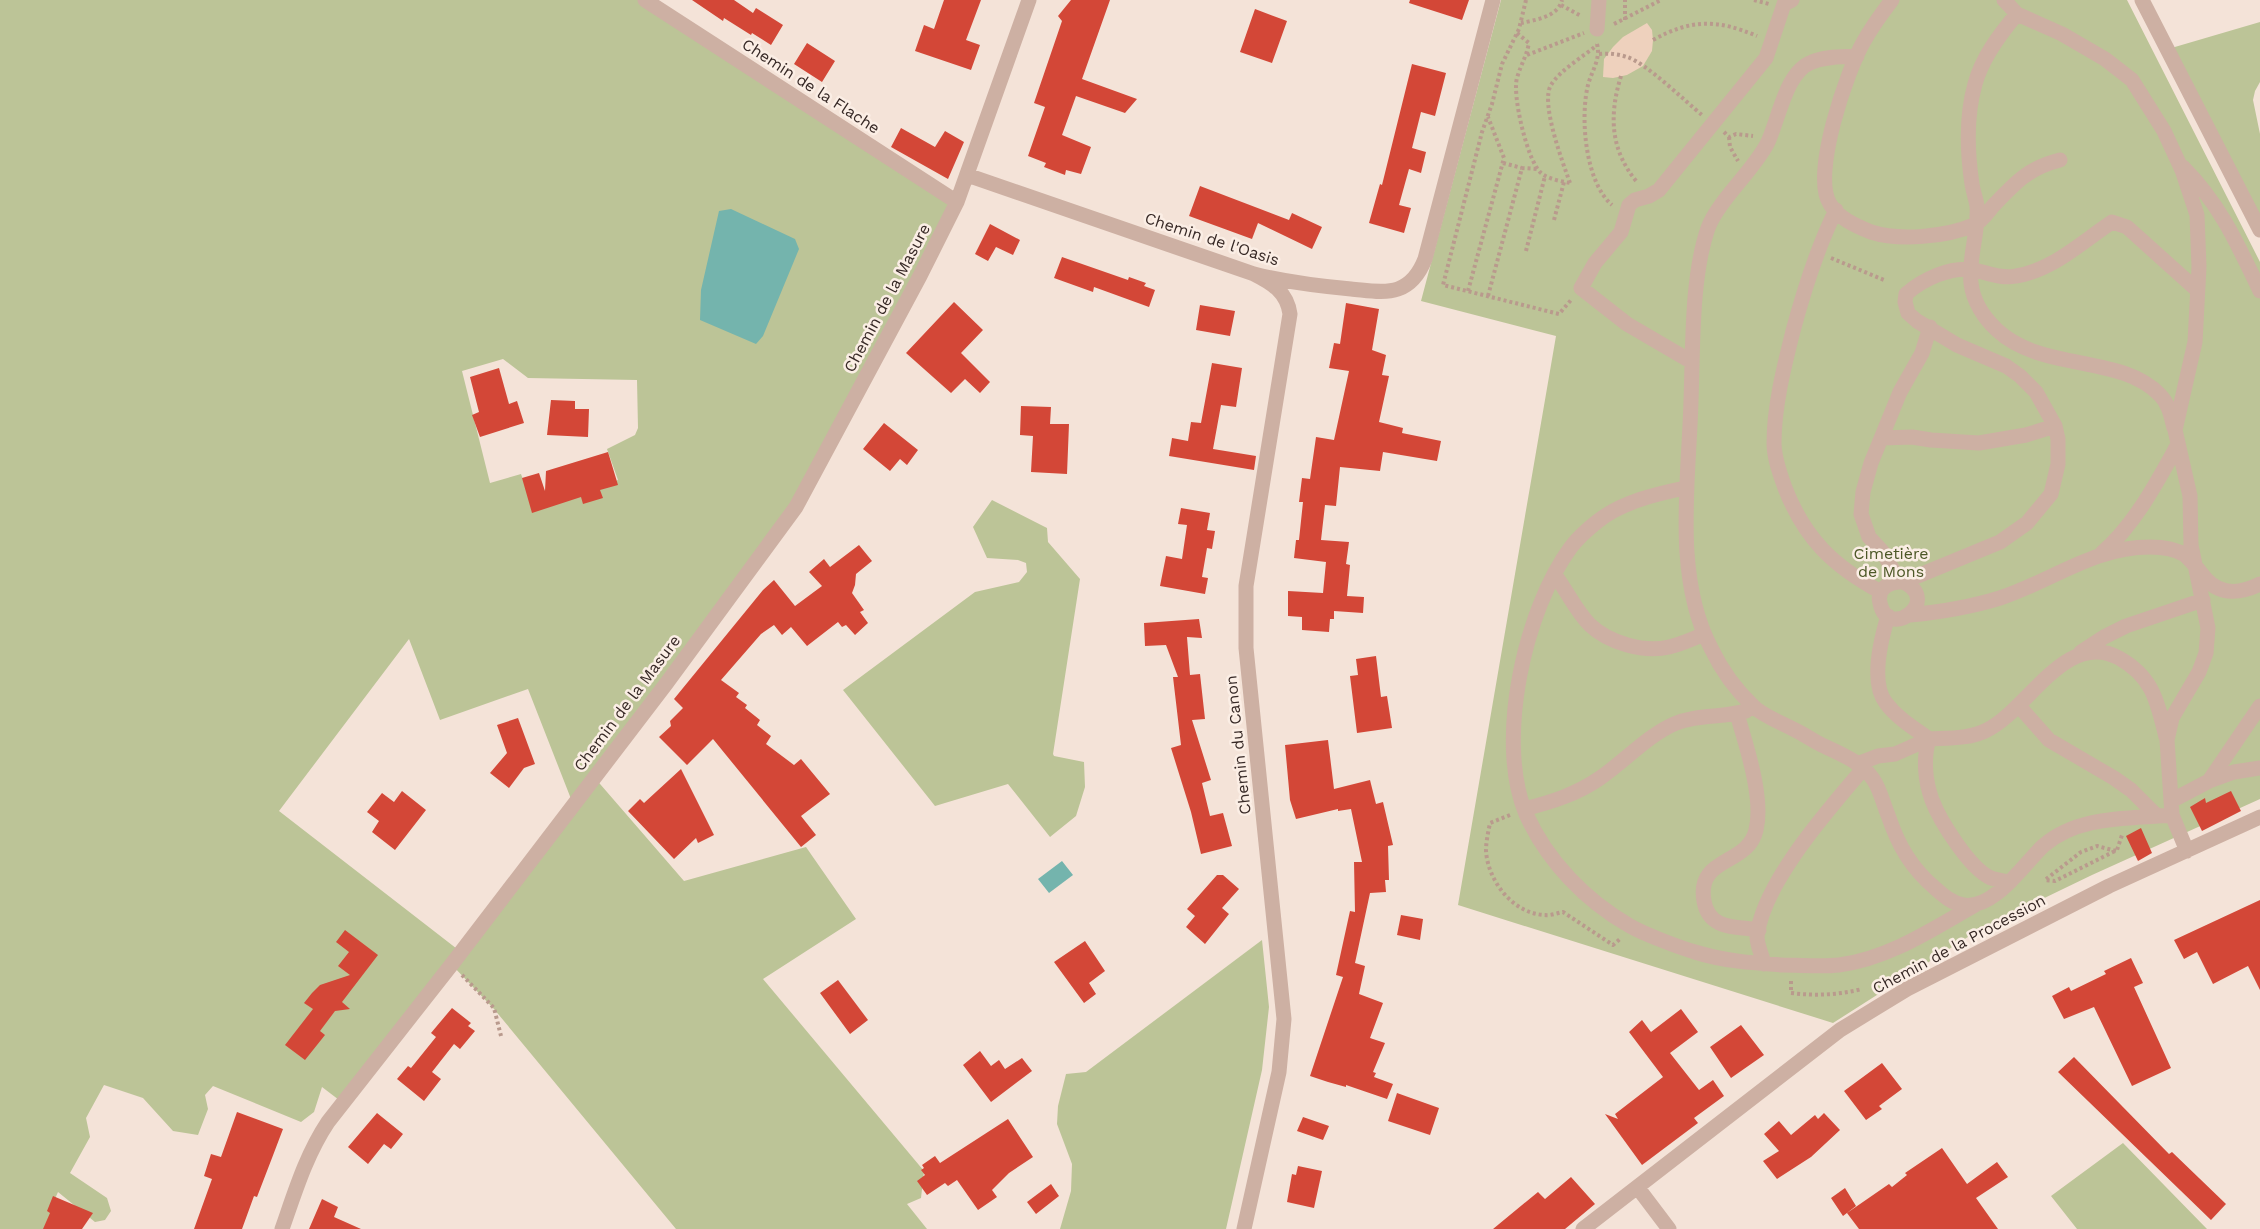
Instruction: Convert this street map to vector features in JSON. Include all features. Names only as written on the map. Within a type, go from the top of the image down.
[{"type":"street","name":"Chemin de la Flache","points":[[645,0],[957,202]]},
{"type":"street","name":"Chemin de la Masure","points":[[282,1229],[315,1142],[328,1122],[666,684],[796,507],[920,276],[957,202],[1029,0]]},
{"type":"street","name":"Chemin de l'Oasis","points":[[967,175],[1254,274],[1291,283],[1365,290],[1397,290],[1408,284],[1420,272],[1493,0]]},
{"type":"street","points":[[1597,37],[1599,0]]},
{"type":"street","points":[[1692,363],[1627,324],[1581,288],[1595,263],[1621,232],[1629,205],[1659,190],[1766,58],[1784,4],[1792,0]]},
{"type":"street","points":[[1892,0],[1863,43],[1857,56],[1826,154],[1824,176],[1829,203],[1843,218],[1884,236],[1928,236],[1976,225],[2025,174],[2041,165],[2060,160]]},
{"type":"street","points":[[2004,0],[2016,14],[2062,34],[2105,59],[2132,80],[2164,131],[2179,162],[2197,215],[2199,238],[2195,342],[2176,438],[2136,514],[2118,539],[2102,554]]},
{"type":"street","points":[[2142,0],[2260,230]]},
{"type":"street","points":[[2016,14],[2001,32],[1986,57],[1975,83],[1971,104],[1969,147],[1977,207],[1971,284],[1976,302],[1985,318],[2009,339],[2046,356],[2106,369],[2142,381],[2160,394],[2167,405],[2190,496],[2191,546],[2208,628],[2206,653],[2199,672],[2172,718],[2167,740],[2167,811],[2187,851]]},
{"type":"street","points":[[1857,56],[1813,61],[1800,69],[1778,112],[1768,141],[1755,164],[1710,223],[1703,244],[1698,275],[1685,488],[1694,602],[1704,634],[1723,669],[1754,708],[1860,766],[1872,778],[1876,786],[1900,848],[1922,877],[1948,899],[1975,906]]},
{"type":"street","points":[[2179,162],[2197,180],[2225,219],[2260,291]]},
{"type":"street","points":[[1836,210],[1804,292],[1787,355],[1775,418],[1774,446],[1780,475],[1791,503],[1805,531],[1826,555],[1857,579],[1892,586],[1912,588],[1917,596],[1916,607],[1910,615],[1903,619],[1888,616],[1879,603],[1892,586],[2000,542],[2027,523],[2051,494],[2058,464],[2058,439],[2055,426],[2036,392],[2020,376],[1994,361],[1957,345],[1917,321],[1908,313],[1905,302],[1906,294],[1937,275],[1971,269],[1999,277],[2014,277],[2037,271],[2112,222],[2127,227],[2197,290]]},
{"type":"street","name":"Chemin du Canon","points":[[1244,1229],[1279,1072],[1284,1018],[1244,614],[1246,586],[1290,314],[1289,304],[1282,292],[1254,274]]},
{"type":"street","points":[[1892,586],[1893,570],[1869,537],[1860,514],[1863,492],[1871,463],[1900,392],[1922,353],[1930,327]]},
{"type":"street","points":[[1994,361],[2009,339]]},
{"type":"street","points":[[1882,438],[1912,436],[1931,440],[1979,443],[2026,435],[2055,426]]},
{"type":"street","points":[[1685,488],[1659,494],[1629,505],[1600,520],[1572,546],[1547,590],[1533,628],[1522,664],[1516,699],[1513,763],[1517,789],[1524,809],[1552,860],[1574,883],[1631,927],[1695,952],[1726,960],[1764,964],[1839,965],[1881,953],[1988,900],[2010,882],[2043,846],[2057,836],[2092,822],[2167,811],[2209,781],[2234,772],[2260,768]]},
{"type":"street","points":[[1910,615],[1942,612],[2000,598],[2059,574],[2080,561],[2102,554],[2149,547],[2170,548],[2185,555],[2207,582],[2219,589],[2232,592],[2248,590],[2260,584]]},
{"type":"street","points":[[1556,575],[1591,626],[1607,637],[1622,643],[1652,649],[1685,643],[1704,634]]},
{"type":"street","points":[[1764,964],[1757,939],[1774,889],[1783,872],[1860,766],[1878,756],[1895,754],[1929,739],[1967,736],[1986,731],[2019,706],[2065,662],[2104,637],[2126,626],[2203,600]]},
{"type":"street","points":[[1888,616],[1878,664],[1879,684],[1884,701],[1898,717],[1929,739]]},
{"type":"street","points":[[2079,654],[2096,652],[2114,656],[2134,667],[2148,682],[2159,707],[2167,740]]},
{"type":"street","points":[[2019,706],[2049,740],[2167,811]]},
{"type":"street","points":[[2209,781],[2260,706]]},
{"type":"street","points":[[1524,809],[1572,795],[1600,778],[1638,747],[1672,725],[1689,718],[1737,714],[1754,708]]},
{"type":"street","points":[[1737,714],[1749,753],[1757,799],[1756,831],[1745,849],[1710,871],[1704,880],[1702,892],[1705,907],[1716,921],[1728,927],[1759,930]]},
{"type":"street","points":[[1929,739],[1925,761],[1927,780],[1932,800],[1942,819],[1968,857],[1980,870],[1990,878],[2010,882]]},
{"type":"street","name":"Chemin de la Procession","points":[[1583,1229],[1840,1030],[1907,989],[2109,886],[2260,817]]},
{"type":"street","points":[[1638,1188],[1669,1229]]},
{"type":"path","points":[[1526,0],[1517,33],[1502,64],[1482,132],[1443,285],[1559,314],[1581,288]]},
{"type":"path","points":[[1520,23],[1545,17],[1561,5],[1562,0]]},
{"type":"path","points":[[1625,0],[1625,20]]},
{"type":"path","points":[[1653,40],[1674,29],[1708,23],[1736,27],[1761,38],[1770,45]]},
{"type":"path","points":[[1517,33],[1529,43],[1526,59],[1517,78],[1515,93],[1521,125],[1537,169],[1545,177],[1570,183],[1553,132],[1548,99],[1550,86],[1562,73],[1582,58],[1597,37]]},
{"type":"path","points":[[1597,37],[1599,54],[1588,85],[1585,105],[1584,124],[1587,148],[1599,187],[1608,202],[1626,218]]},
{"type":"path","points":[[1599,54],[1608,53],[1629,57],[1730,137],[1736,134],[1751,135],[1768,141]]},
{"type":"path","points":[[1622,76],[1614,109],[1615,141],[1623,164],[1649,196]]},
{"type":"path","points":[[1468,291],[1504,159],[1488,116]]},
{"type":"path","points":[[1503,162],[1522,168],[1537,169]]},
{"type":"path","points":[[1488,296],[1522,168]]},
{"type":"path","points":[[1526,251],[1545,177]]},
{"type":"path","points":[[1554,220],[1564,182]]},
{"type":"path","points":[[1819,254],[1884,280]]},
{"type":"path","points":[[1524,809],[1490,824],[1486,853],[1497,885],[1520,907],[1535,914],[1548,916],[1563,912],[1613,945],[1631,927]]},
{"type":"path","points":[[2116,850],[2097,846],[2082,852],[2045,880],[2055,881],[2116,850],[2122,839],[2119,819]]},
{"type":"path","points":[[452,964],[494,1008],[501,1036]]},
{"type":"path","points":[[1792,965],[1791,993],[1828,995],[1862,989]]},
{"type":"green space","points":[[0,0],[645,0],[957,202],[796,507],[594,777],[684,881],[806,847],[856,919],[763,979],[924,1171],[921,1198],[907,1204],[927,1229],[676,1229],[494,1009],[452,965],[343,1103],[322,1087],[314,1112],[301,1122],[213,1086],[205,1095],[208,1109],[198,1135],[173,1131],[143,1098],[104,1085],[86,1118],[90,1137],[70,1173],[107,1198],[111,1211],[105,1220],[95,1222],[58,1192],[54,1201],[67,1229],[0,1229]],"holes":[[[503,359],[528,378],[637,380],[638,428],[635,435],[607,449],[618,480],[533,508],[521,474],[490,483],[462,371]],[[409,639],[440,720],[528,689],[573,804],[461,952],[279,811]]]},
{"type":"green space","name":"Cimetière de Mons","points":[[1501,0],[2127,0],[2260,262],[2260,799],[1982,928],[1833,1023],[1458,905],[1556,336],[1421,301]]},
{"type":"green space","points":[[2260,22],[2260,82],[2253,100],[2260,134],[2260,230],[2168,49]]},
{"type":"green space","points":[[992,500],[1047,528],[1048,542],[1080,579],[1053,754],[1084,762],[1085,787],[1076,816],[1050,837],[1008,784],[935,806],[843,690],[975,592],[1019,582],[1027,572],[1026,563],[1018,560],[987,558],[973,527]]},
{"type":"green space","points":[[1262,940],[1269,1007],[1262,1070],[1226,1229],[1060,1229],[1071,1191],[1072,1164],[1057,1124],[1058,1106],[1066,1074],[1086,1072]]},
{"type":"green space","points":[[2123,1143],[2207,1229],[2077,1229],[2051,1196]]},
{"type":"shaded area","points":[[1647,23],[1652,30],[1652,51],[1643,66],[1627,75],[1613,78],[1603,77],[1604,59],[1613,47],[1623,37]]},
{"type":"water","points":[[731,209],[795,239],[799,249],[763,336],[756,344],[700,320],[701,290],[719,211]]},
{"type":"water","points":[[1062,861],[1073,875],[1049,893],[1038,879]]},
{"type":"building","points":[[692,0],[734,0],[753,13],[756,8],[783,25],[771,45],[724,18],[723,21]]},
{"type":"building","points":[[944,0],[981,0],[966,40],[980,45],[971,70],[915,51],[924,25],[934,29]]},
{"type":"building","points":[[1071,0],[1110,0],[1082,79],[1137,99],[1125,113],[1076,96],[1062,135],[1091,147],[1081,174],[1066,170],[1065,175],[1044,167],[1046,163],[1028,156],[1045,107],[1034,103],[1062,21],[1058,16]]},
{"type":"building","points":[[1410,0],[1469,0],[1462,20],[1409,3]]},
{"type":"building","points":[[1255,9],[1287,21],[1272,63],[1240,52]]},
{"type":"building","points":[[807,43],[835,61],[822,82],[794,64]]},
{"type":"building","points":[[1412,64],[1446,73],[1435,116],[1421,112],[1412,148],[1426,152],[1421,173],[1409,169],[1399,205],[1411,208],[1404,233],[1369,223],[1380,184],[1382,185]]},
{"type":"building","points":[[901,128],[935,147],[945,131],[964,142],[948,179],[891,147]]},
{"type":"building","points":[[1200,186],[1289,220],[1292,213],[1322,227],[1312,249],[1258,223],[1252,239],[1189,216]]},
{"type":"building","points":[[990,224],[1020,240],[1013,255],[996,247],[988,261],[975,254]]},
{"type":"building","points":[[1062,257],[1128,280],[1129,277],[1146,283],[1144,286],[1155,290],[1149,307],[1094,287],[1093,292],[1054,278]]},
{"type":"building","points":[[954,302],[983,330],[961,353],[990,382],[980,393],[965,379],[951,393],[906,353]]},
{"type":"building","points":[[1346,303],[1379,309],[1372,350],[1386,355],[1382,375],[1389,376],[1379,422],[1403,428],[1402,433],[1441,441],[1437,461],[1383,452],[1380,471],[1340,467],[1336,506],[1325,505],[1321,540],[1349,542],[1346,564],[1350,565],[1347,596],[1364,597],[1363,613],[1334,611],[1334,619],[1330,619],[1329,632],[1302,630],[1302,617],[1288,616],[1288,591],[1323,593],[1326,562],[1294,558],[1296,540],[1299,540],[1303,502],[1299,502],[1302,478],[1310,479],[1316,437],[1334,440],[1349,371],[1329,368],[1334,343],[1340,344]]},
{"type":"building","points":[[1200,305],[1235,311],[1230,336],[1196,330]]},
{"type":"building","points":[[1212,363],[1242,368],[1236,407],[1221,405],[1213,449],[1256,456],[1254,470],[1169,456],[1172,438],[1188,441],[1191,422],[1201,423]]},
{"type":"building","points":[[499,368],[509,404],[517,401],[524,423],[480,437],[472,415],[479,412],[470,377]]},
{"type":"building","points":[[551,400],[575,401],[575,409],[589,409],[588,437],[547,435]]},
{"type":"building","points":[[1021,406],[1051,407],[1050,424],[1069,424],[1067,474],[1031,472],[1033,436],[1020,435]]},
{"type":"building","points":[[884,423],[918,450],[907,465],[900,459],[890,471],[863,449]]},
{"type":"building","points":[[608,452],[618,485],[600,490],[603,498],[583,504],[581,497],[532,513],[522,478],[539,473],[545,491],[546,471]]},
{"type":"building","points":[[1181,508],[1210,513],[1207,530],[1215,531],[1212,549],[1207,548],[1202,577],[1208,578],[1205,594],[1160,586],[1166,556],[1182,559],[1187,525],[1178,524]]},
{"type":"building","points":[[859,545],[872,561],[856,574],[852,593],[864,610],[860,612],[868,623],[855,635],[846,625],[842,627],[838,622],[807,646],[791,627],[782,635],[774,625],[761,634],[721,680],[739,693],[736,697],[747,705],[745,708],[760,720],[757,725],[771,736],[766,744],[794,765],[801,759],[830,794],[801,816],[816,835],[801,847],[713,739],[687,765],[659,737],[671,726],[670,721],[683,708],[674,699],[763,590],[774,580],[795,606],[822,586],[809,572],[824,559],[830,567]]},
{"type":"building","points":[[1199,619],[1202,638],[1187,637],[1190,675],[1200,674],[1205,719],[1192,720],[1211,780],[1202,783],[1210,816],[1223,813],[1232,846],[1201,854],[1191,812],[1171,748],[1181,745],[1173,677],[1178,677],[1166,645],[1145,646],[1144,623]]},
{"type":"building","points":[[1376,656],[1381,697],[1387,696],[1392,728],[1357,733],[1350,676],[1358,675],[1356,659]]},
{"type":"building","points":[[518,718],[535,764],[524,768],[509,788],[490,773],[507,753],[497,725]]},
{"type":"building","points":[[1328,740],[1334,789],[1370,780],[1376,804],[1383,802],[1393,845],[1388,846],[1389,880],[1385,880],[1386,892],[1370,893],[1355,963],[1365,966],[1359,994],[1383,1003],[1370,1038],[1385,1043],[1373,1072],[1376,1073],[1374,1077],[1393,1084],[1387,1099],[1310,1076],[1343,977],[1336,975],[1350,911],[1355,912],[1354,862],[1362,862],[1351,809],[1338,811],[1338,809],[1296,819],[1290,800],[1285,745]]},
{"type":"building","points":[[681,769],[714,835],[698,843],[696,838],[674,859],[628,811],[640,799],[644,803]]},
{"type":"building","points":[[402,791],[426,810],[395,850],[372,832],[379,821],[367,812],[382,793],[394,802]]},
{"type":"building","points":[[2231,791],[2241,811],[2202,831],[2190,807],[2205,798],[2206,803]]},
{"type":"building","points":[[2141,828],[2152,853],[2138,861],[2126,836]]},
{"type":"building","points":[[1217,875],[1223,875],[1239,889],[1222,908],[1229,914],[1205,944],[1186,927],[1195,916],[1187,909]]},
{"type":"building","points":[[2260,900],[2260,990],[2248,966],[2213,984],[2197,952],[2184,959],[2174,940]]},
{"type":"building","points":[[1401,915],[1423,919],[1420,940],[1397,935]]},
{"type":"building","points":[[345,930],[378,955],[342,1002],[350,1009],[335,1011],[320,1031],[325,1035],[305,1060],[285,1045],[313,1009],[304,1003],[312,993],[320,985],[350,975],[338,966],[349,952],[336,942]]},
{"type":"building","points":[[1085,941],[1105,971],[1089,983],[1096,994],[1084,1003],[1054,962]]},
{"type":"building","points":[[2131,958],[2143,983],[2134,987],[2171,1068],[2132,1086],[2094,1007],[2064,1019],[2052,996],[2069,987],[2071,991],[2106,974],[2104,971]]},
{"type":"building","points":[[838,980],[868,1020],[850,1034],[820,993]]},
{"type":"building","points":[[452,1008],[471,1023],[468,1026],[475,1031],[460,1049],[454,1044],[432,1072],[441,1079],[424,1101],[397,1079],[408,1066],[411,1068],[436,1037],[431,1033]]},
{"type":"building","points":[[1681,1009],[1698,1032],[1670,1053],[1699,1090],[1713,1080],[1724,1096],[1694,1118],[1698,1123],[1642,1165],[1605,1114],[1618,1119],[1615,1114],[1663,1077],[1629,1032],[1642,1020],[1651,1032]]},
{"type":"building","points":[[1741,1025],[1764,1055],[1731,1078],[1710,1047]]},
{"type":"building","points":[[980,1051],[991,1066],[999,1060],[1005,1069],[1022,1058],[1032,1071],[991,1102],[963,1065]]},
{"type":"building","points":[[2074,1057],[2169,1154],[2172,1152],[2226,1204],[2211,1220],[2058,1072]]},
{"type":"building","points":[[1882,1063],[1902,1089],[1879,1106],[1882,1109],[1866,1120],[1844,1091]]},
{"type":"building","points":[[1397,1093],[1439,1108],[1430,1135],[1388,1121]]},
{"type":"building","points":[[237,1112],[283,1129],[242,1229],[194,1229],[212,1179],[204,1176],[211,1154],[221,1157]]},
{"type":"building","points":[[377,1113],[403,1134],[391,1149],[384,1144],[368,1164],[348,1147]]},
{"type":"building","points":[[1824,1113],[1840,1130],[1811,1157],[1777,1179],[1763,1161],[1779,1151],[1764,1134],[1779,1121],[1791,1135],[1815,1115],[1818,1119]]},
{"type":"building","points":[[1303,1117],[1329,1126],[1323,1140],[1297,1131]]},
{"type":"building","points":[[1008,1119],[1033,1157],[1009,1173],[992,1190],[997,1197],[978,1210],[957,1180],[948,1186],[945,1183],[927,1195],[917,1181],[925,1175],[921,1170],[924,1168],[922,1165],[935,1156],[940,1163]]},
{"type":"building","points":[[1942,1148],[1967,1184],[1997,1162],[2008,1177],[1976,1198],[1998,1229],[1859,1229],[1847,1213],[1889,1184],[1892,1187],[1907,1175],[1905,1173]]},
{"type":"building","points":[[1298,1166],[1322,1171],[1314,1208],[1287,1202],[1292,1174],[1296,1175]]},
{"type":"building","points":[[1571,1177],[1595,1204],[1565,1229],[1493,1229],[1538,1192],[1545,1199]]},
{"type":"building","points":[[1051,1184],[1059,1196],[1036,1214],[1027,1202]]},
{"type":"building","points":[[1845,1188],[1856,1206],[1843,1216],[1831,1198]]},
{"type":"building","points":[[53,1196],[93,1213],[82,1229],[43,1229],[50,1213],[47,1211]]},
{"type":"building","points":[[322,1199],[338,1207],[334,1217],[361,1229],[309,1229]]}]
